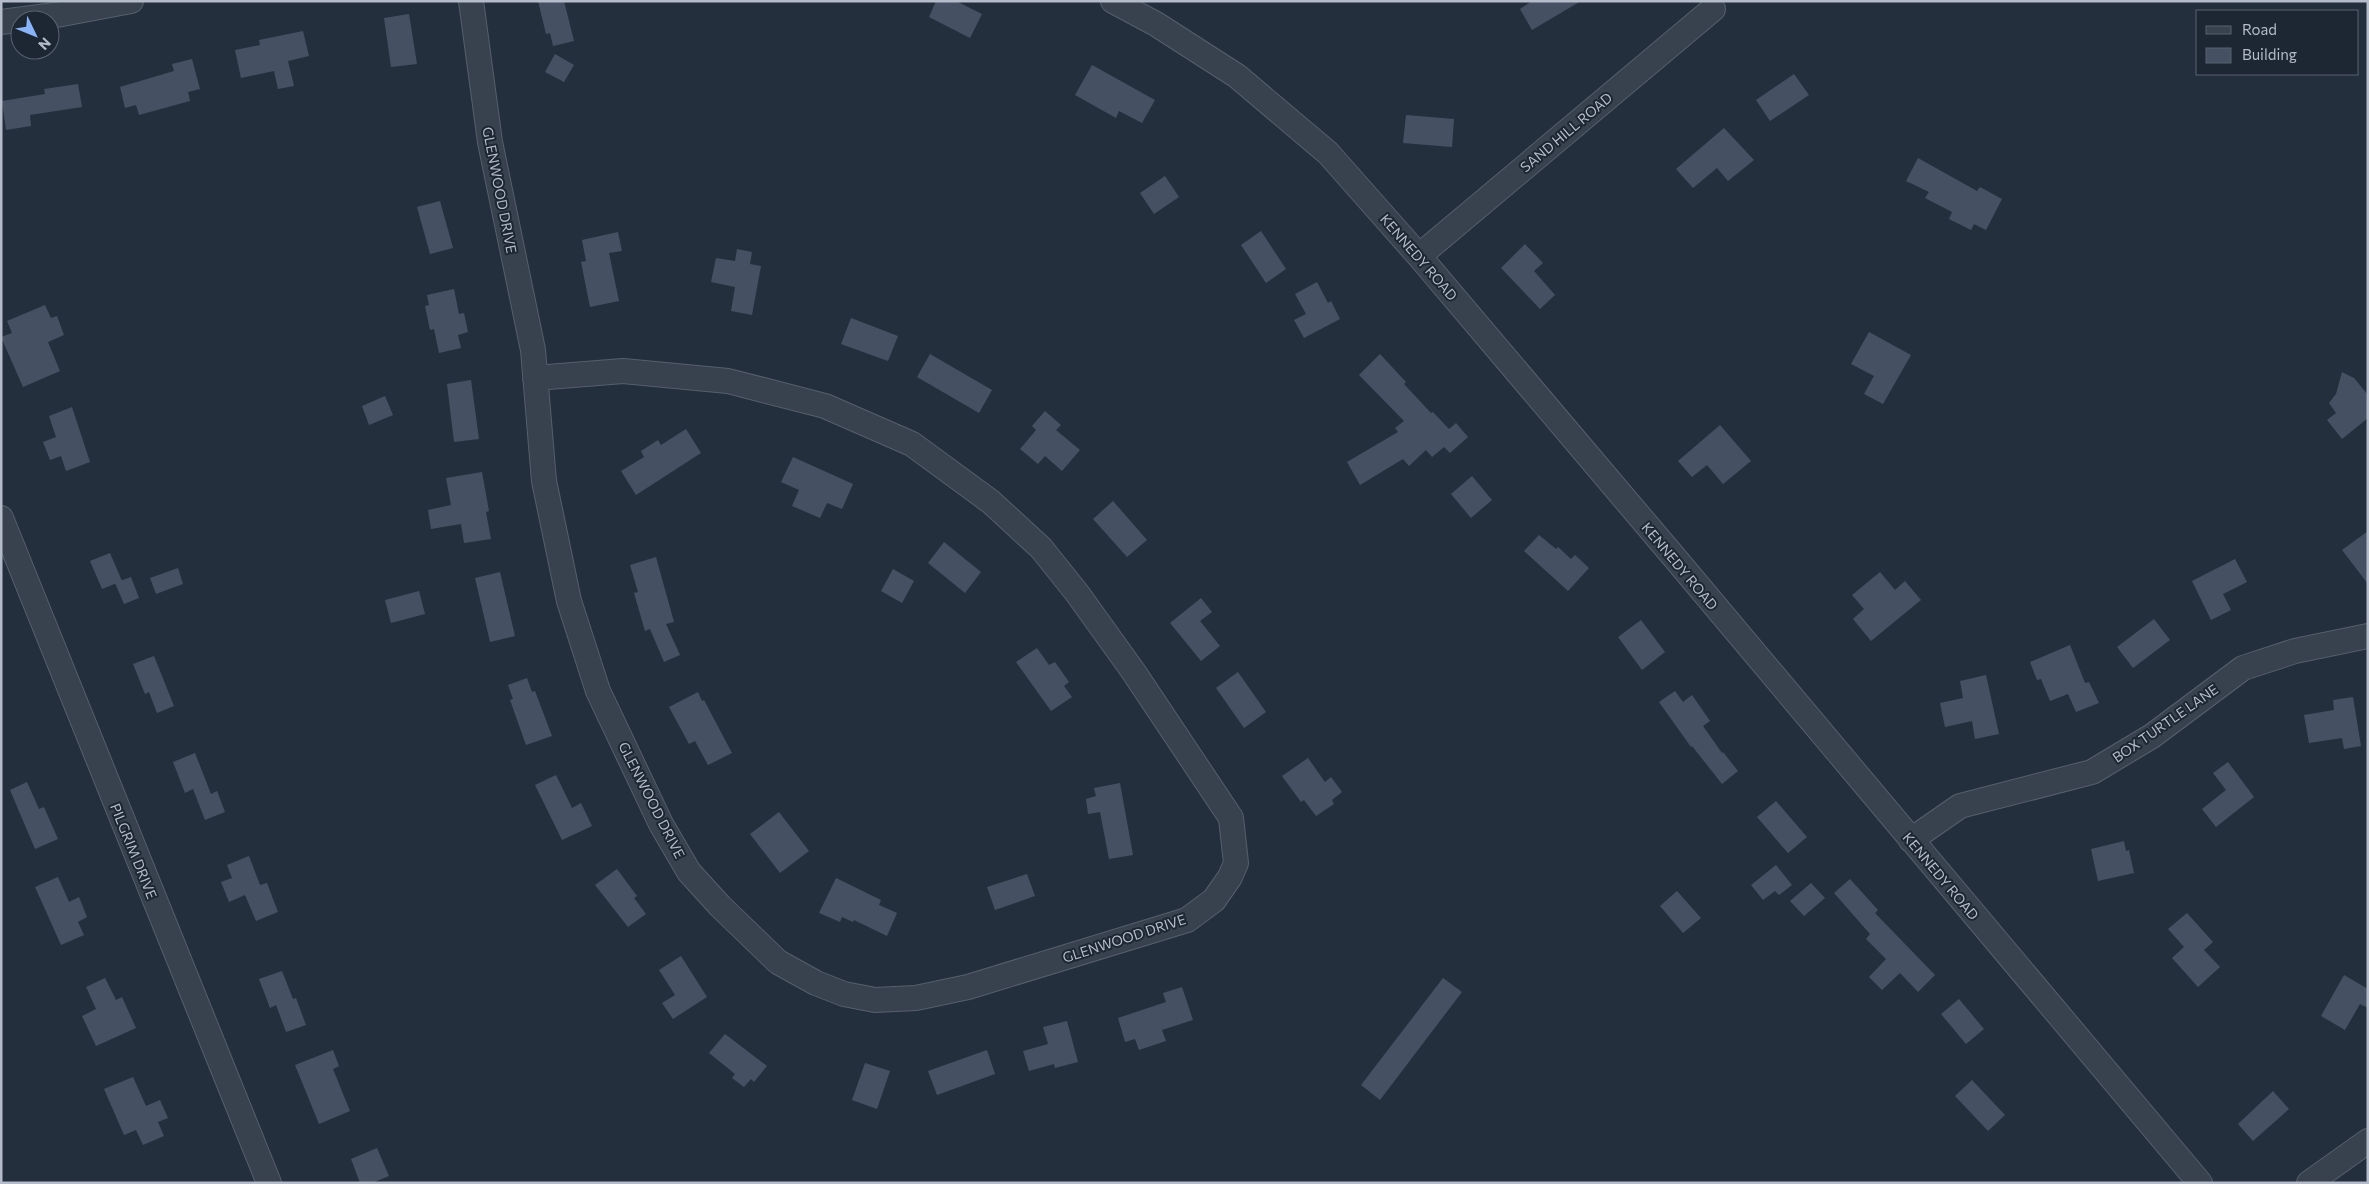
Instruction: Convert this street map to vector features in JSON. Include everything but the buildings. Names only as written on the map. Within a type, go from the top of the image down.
[{"type":"street","points":[[1,22],[80,12],[131,1]]},
{"type":"street","name":"GLENWOOD DRIVE","points":[[471,1],[490,142],[533,350],[535,378],[544,481],[569,602],[598,692],[661,824],[689,872],[720,906],[778,962],[816,983],[844,994],[875,1000],[916,998],[968,988],[1188,920],[1214,900],[1230,877],[1236,863],[1231,818],[1133,671],[1077,593],[1041,548],[991,502],[912,444],[825,406],[728,380],[623,371],[535,378]]},
{"type":"street","name":"KENNEDY ROAD","points":[[1113,1],[1196,48],[1237,76],[1328,153],[1419,256],[2200,1183]]},
{"type":"street","name":"SAND HILL ROAD","points":[[1419,256],[1713,9]]},
{"type":"street","name":"PILGRIM DRIVE","points":[[1,518],[269,1183]]},
{"type":"street","name":"BOX TURTLE LANE","points":[[1911,840],[1960,806],[2092,772],[2152,736],[2243,668],[2295,650],[2368,636]]},
{"type":"street","points":[[2309,1183],[2368,1141]]}]
